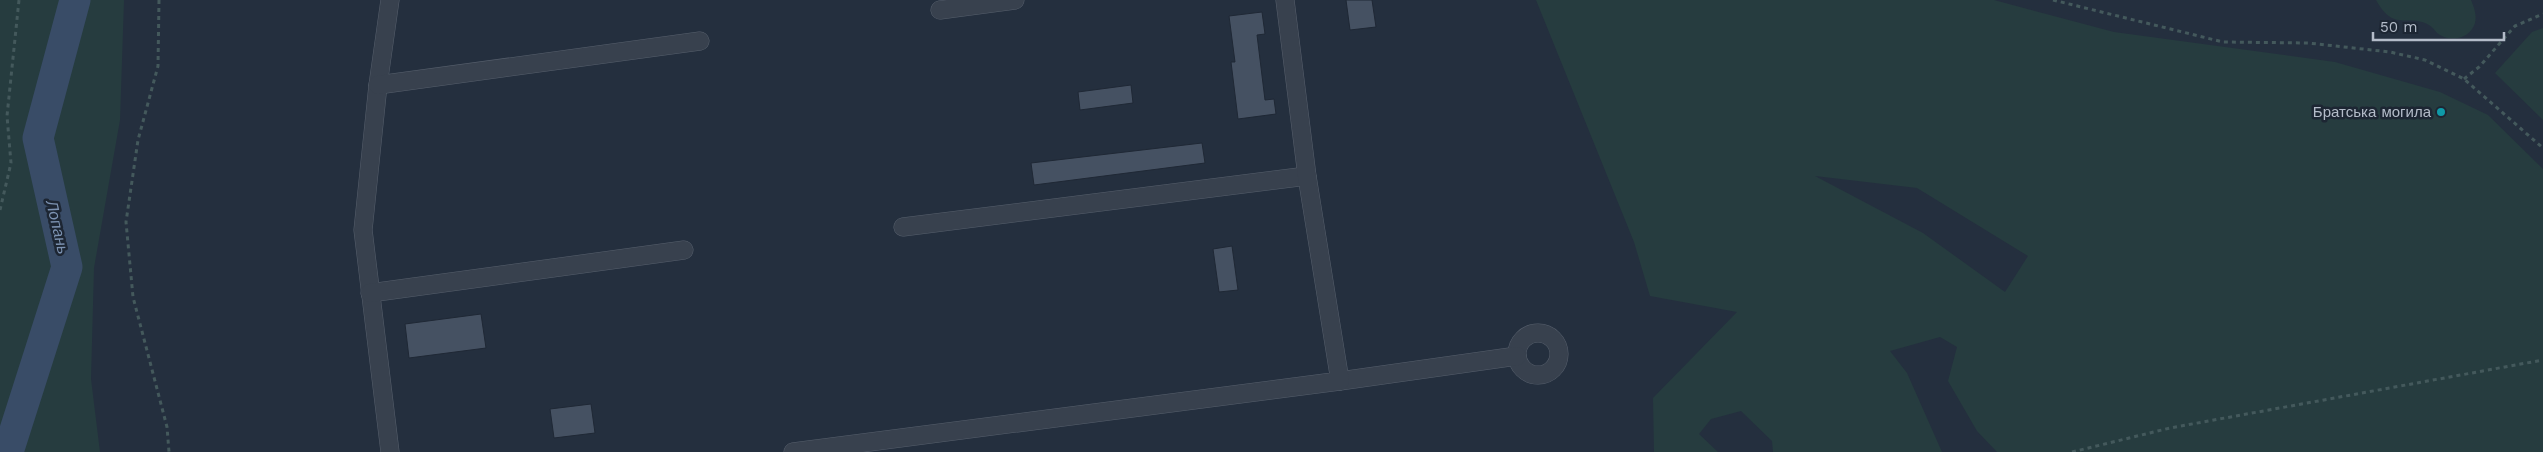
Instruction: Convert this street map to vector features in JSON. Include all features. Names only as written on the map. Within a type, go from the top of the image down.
[{"type":"street","points":[[390,0],[378,85],[363,230],[390,452]]},
{"type":"street","points":[[940,10],[1015,0]]},
{"type":"street","points":[[1285,0],[1307,176],[1340,381]]},
{"type":"street","points":[[378,85],[700,40]]},
{"type":"street","points":[[903,227],[1307,176]]},
{"type":"street","points":[[370,293],[684,250]]},
{"type":"street","points":[[793,452],[1340,381],[1517,356]]},
{"type":"path","points":[[0,210],[11,163],[7,116],[19,0]]},
{"type":"path","points":[[159,0],[158,66],[138,140],[126,222],[133,297],[167,427],[169,452]]},
{"type":"path","points":[[2053,0],[2223,42],[2308,43],[2390,52],[2425,60],[2464,79],[2543,148]]},
{"type":"path","points":[[2464,79],[2479,67],[2515,26],[2543,14]]},
{"type":"path","points":[[2072,452],[2170,428],[2543,360]]},
{"type":"green space","points":[[0,0],[124,0],[120,120],[94,268],[91,379],[100,452],[0,452]]},
{"type":"green space","points":[[1536,0],[1994,0],[2114,32],[2335,62],[2440,92],[2488,115],[2543,169],[2543,452],[1997,452],[1977,431],[1948,381],[1957,347],[1940,337],[1890,351],[1907,373],[1942,452],[1773,452],[1772,441],[1741,411],[1711,419],[1699,434],[1718,452],[1654,452],[1653,398],[1737,312],[1650,296],[1634,242]],"holes":[[[1815,176],[1917,188],[2028,256],[2005,292],[1923,233]]]},
{"type":"green space","points":[[2376,0],[2471,0],[2476,20],[2473,28],[2466,35],[2456,38],[2445,37],[2421,22],[2395,19],[2389,16]]},
{"type":"green space","points":[[2543,28],[2543,120],[2495,73],[2532,32]]},
{"type":"building","points":[[1346,0],[1372,0],[1376,27],[1350,30]]},
{"type":"building","points":[[1262,12],[1265,34],[1257,35],[1265,100],[1274,99],[1276,114],[1238,119],[1231,62],[1235,62],[1229,16]]},
{"type":"building","points":[[1131,85],[1133,103],[1080,110],[1078,92]]},
{"type":"building","points":[[1202,143],[1205,163],[1034,185],[1031,163]]},
{"type":"building","points":[[1232,246],[1238,290],[1219,292],[1213,249]]},
{"type":"building","points":[[481,314],[486,348],[409,358],[405,324]]},
{"type":"building","points":[[591,404],[595,433],[554,438],[550,409]]},
{"type":"waterway","name":"Лопань","points":[[8,452],[67,267],[38,138],[75,0]]},
{"type":"place","name":"Братська могила","points":[[2441,112]]}]
